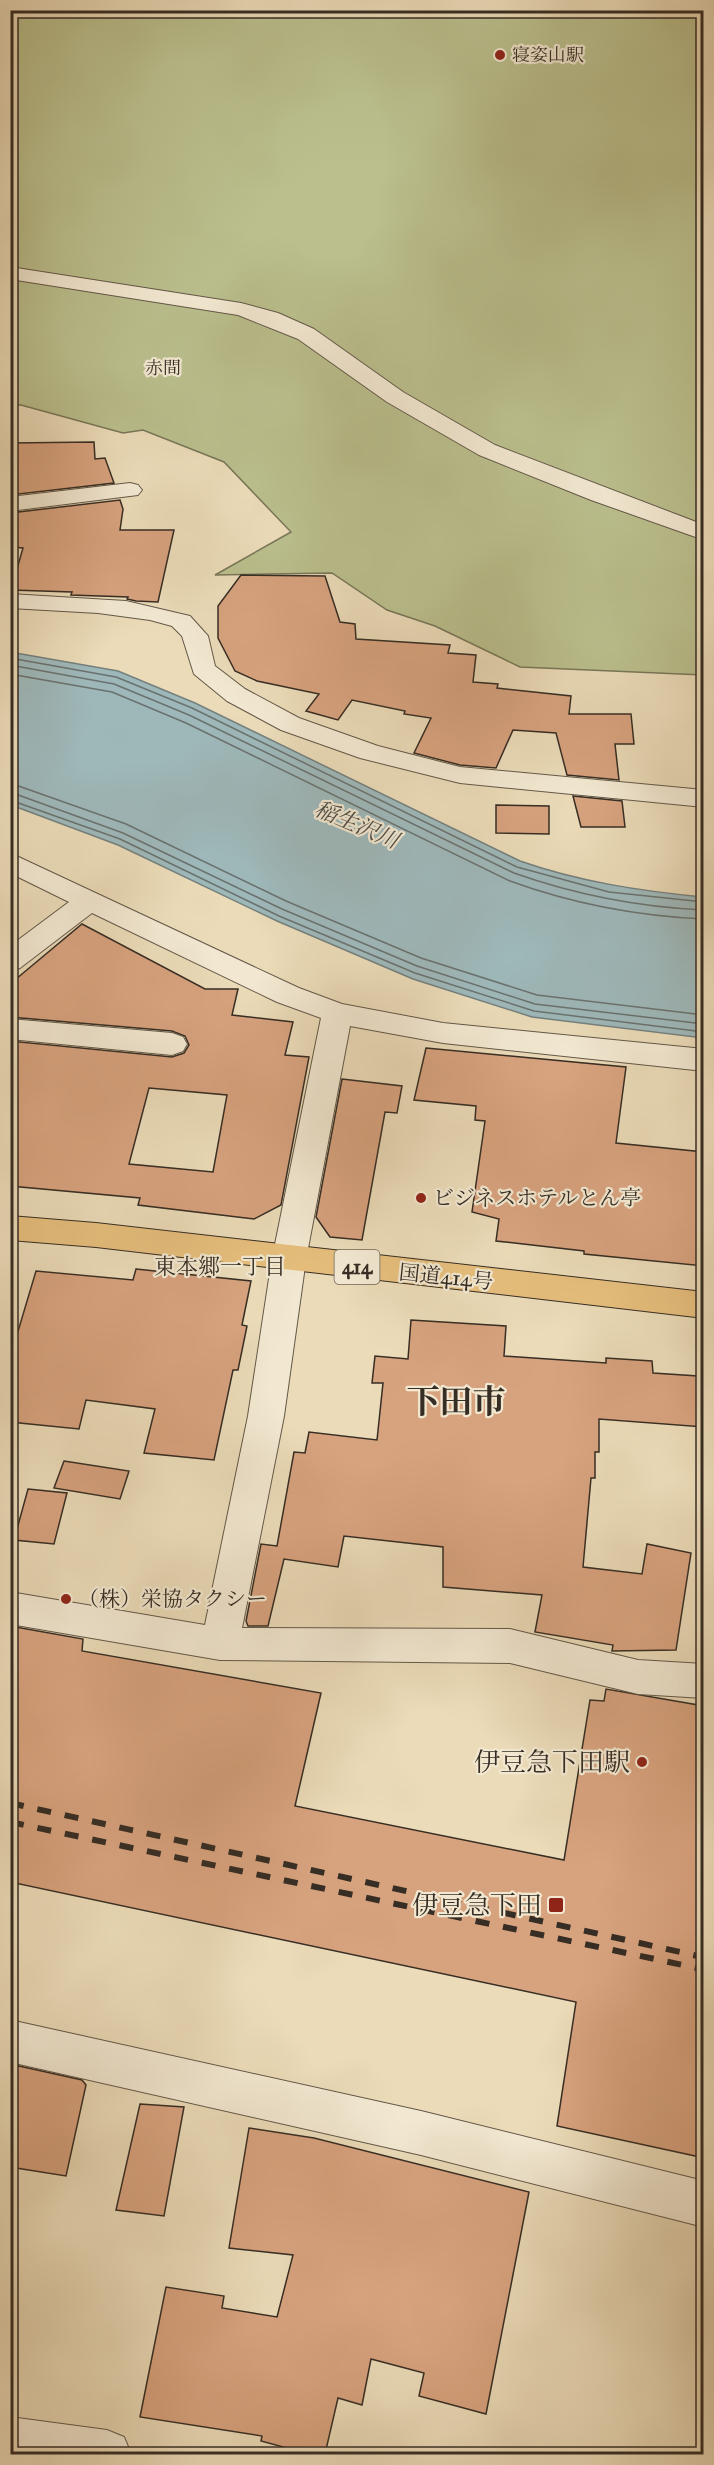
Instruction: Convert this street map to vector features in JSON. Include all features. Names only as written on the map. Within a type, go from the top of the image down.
[{"type":"highway","name":"国道414号","points":[[10,1228],[96,1235],[704,1305]]},
{"type":"street","points":[[10,273],[241,309],[270,318],[306,334],[395,397],[487,450],[599,495],[704,533]]},
{"type":"street","points":[[10,504],[130,490]]},
{"type":"street","points":[[10,601],[144,610],[180,620],[197,636],[203,669],[236,695],[290,724],[369,752],[460,775],[704,799]]},
{"type":"street","points":[[10,862],[288,995],[337,1013],[443,1033],[704,1060]]},
{"type":"street","points":[[10,961],[89,901]]},
{"type":"street","points":[[220,1644],[266,1416],[289,1259],[337,1013]]},
{"type":"street","points":[[10,1029],[172,1044]]},
{"type":"street","points":[[10,1608],[134,1627],[220,1644],[510,1646],[638,1677],[704,1681]]},
{"type":"street","points":[[10,2041],[421,2133],[704,2204]]},
{"type":"street","points":[[10,2441],[108,2454]]},
{"type":"green space","points":[[11,11],[703,11],[703,675],[520,667],[435,626],[387,610],[332,573],[215,575],[291,532],[224,462],[143,430],[123,433],[21,405],[11,405]]},
{"type":"water","name":"稲生沢川","points":[[10,652],[118,671],[195,703],[520,861],[565,875],[611,885],[703,897],[703,1038],[532,1017],[413,979],[277,921],[118,845],[11,805]]},
{"type":"building","points":[[94,442],[95,459],[105,458],[114,483],[10,495],[10,443]]},
{"type":"building","points":[[120,500],[123,509],[120,530],[174,530],[158,602],[136,601],[127,599],[128,597],[71,595],[72,592],[11,590],[23,548],[10,547],[10,513]]},
{"type":"building","points":[[241,575],[325,576],[340,622],[355,624],[356,639],[450,645],[448,653],[476,655],[473,682],[498,684],[497,688],[571,696],[569,714],[631,714],[634,744],[615,744],[619,780],[567,775],[556,733],[513,730],[496,768],[460,765],[414,753],[431,718],[404,714],[405,711],[352,700],[338,720],[306,711],[319,694],[257,681],[235,671],[218,638],[218,606]]},
{"type":"building","points":[[573,796],[622,801],[625,827],[581,827]]},
{"type":"building","points":[[496,805],[549,806],[549,834],[496,833]]},
{"type":"building","points":[[82,924],[205,989],[238,989],[232,1015],[293,1022],[285,1055],[309,1057],[281,1205],[254,1219],[138,1205],[140,1198],[10,1186],[10,1041],[172,1057],[184,1053],[189,1045],[185,1036],[172,1031],[10,1017],[10,984]],"holes":[[[149,1088],[227,1095],[213,1172],[129,1164]]]},
{"type":"building","points":[[426,1048],[626,1067],[616,1143],[704,1152],[704,1266],[584,1254],[584,1251],[496,1241],[499,1219],[472,1212],[485,1121],[475,1120],[476,1106],[414,1100]]},
{"type":"building","points":[[342,1079],[402,1086],[397,1113],[385,1112],[362,1240],[330,1237],[316,1217]]},
{"type":"building","points":[[136,1269],[251,1281],[242,1325],[247,1326],[238,1370],[233,1370],[214,1460],[144,1453],[155,1409],[86,1400],[79,1429],[10,1422],[10,1358],[36,1271],[133,1280]]},
{"type":"building","points":[[411,1320],[506,1326],[504,1356],[606,1363],[606,1358],[652,1361],[653,1373],[698,1376],[698,1392],[704,1392],[704,1427],[599,1419],[599,1452],[595,1452],[595,1478],[591,1478],[583,1567],[642,1574],[647,1544],[691,1553],[676,1650],[612,1651],[613,1645],[535,1632],[542,1595],[443,1587],[443,1547],[344,1536],[338,1567],[284,1559],[268,1626],[248,1626],[246,1621],[261,1544],[277,1546],[294,1452],[305,1453],[309,1432],[377,1440],[383,1383],[372,1383],[375,1356],[408,1359]]},
{"type":"building","points":[[64,1461],[129,1471],[120,1499],[54,1488]]},
{"type":"building","points":[[28,1489],[67,1493],[54,1544],[14,1540]]},
{"type":"building","points":[[10,1626],[83,1639],[82,1651],[321,1693],[295,1806],[564,1860],[590,1700],[604,1701],[606,1689],[704,1706],[704,2128],[700,2157],[557,2126],[576,2002],[10,1882]]},
{"type":"building","points":[[10,2064],[82,2080],[86,2085],[66,2176],[10,2167]]},
{"type":"building","points":[[140,2104],[184,2107],[164,2216],[116,2210]]},
{"type":"building","points":[[249,2128],[314,2138],[529,2192],[486,2414],[419,2396],[424,2373],[371,2359],[362,2405],[338,2398],[325,2454],[309,2454],[261,2441],[262,2436],[140,2417],[166,2287],[224,2296],[222,2308],[277,2317],[293,2255],[229,2248]]},
{"type":"railway","points":[[10,1803],[698,1956]]},
{"type":"railway","points":[[10,1822],[697,1968]]},
{"type":"place","name":"寝姿山駅","points":[[500,55]]},
{"type":"place","name":"ビジネスホテルとん亭","points":[[421,1198]]},
{"type":"place","name":"（株）栄協タクシー","points":[[66,1599]]},
{"type":"place","name":"伊豆急下田駅","points":[[642,1762]]},
{"type":"place","name":"伊豆急下田","points":[[556,1905]]},
{"type":"district","name":"赤間","points":[[163,368]]},
{"type":"district","name":"東本郷一丁目","points":[[220,1266]]},
{"type":"district","name":"下田市","points":[[456,1401]]}]
